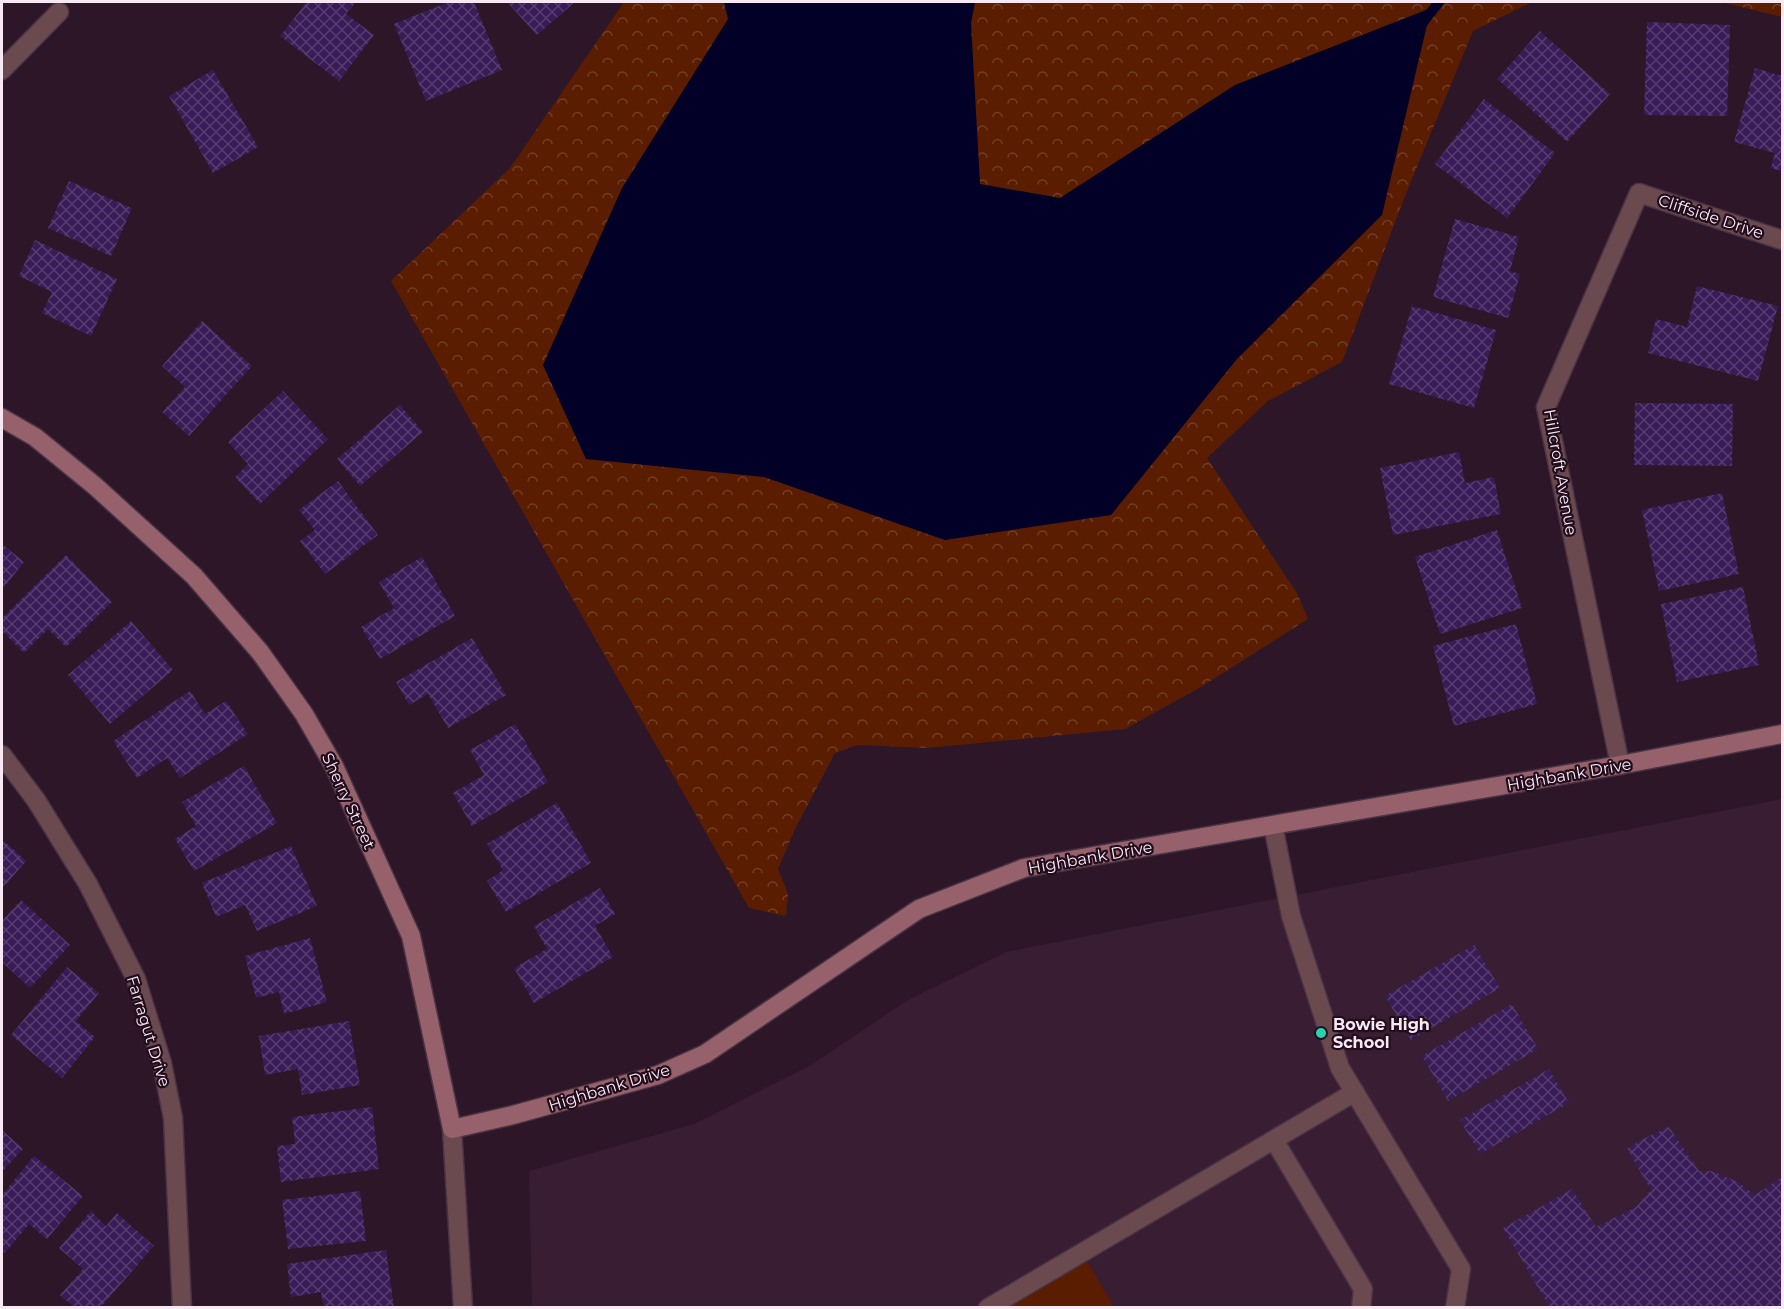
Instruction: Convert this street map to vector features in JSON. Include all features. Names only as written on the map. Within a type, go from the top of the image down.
[{"type":"street","points":[[2,70],[59,12]]},
{"type":"street","name":"Cliffside Drive","points":[[1639,193],[1782,240]]},
{"type":"street","name":"Hillcroft Avenue","points":[[1620,765],[1546,407],[1639,193]]},
{"type":"street","name":"Sherry Street","points":[[2,418],[35,437],[95,486],[194,576],[260,652],[304,714],[334,766],[411,936],[452,1129],[463,1308]]},
{"type":"street","name":"Highbank Drive","points":[[452,1129],[513,1116],[658,1075],[705,1054],[918,909],[1024,868],[1620,765],[1782,734]]},
{"type":"street","name":"Farragut Drive","points":[[2,755],[36,800],[88,884],[135,979],[162,1063],[173,1118],[182,1308]]},
{"type":"street","points":[[1273,825],[1291,916],[1341,1068],[1461,1269],[1455,1308]]},
{"type":"street","points":[[988,1308],[1355,1092]]},
{"type":"street","points":[[1274,1140],[1363,1289],[1361,1308]]},
{"type":"shaded area","name":"Bowie High School","points":[[1782,799],[1782,1307],[532,1307],[529,1171],[694,1124],[811,1065],[908,1000],[1006,952]]},
{"type":"green space","points":[[624,2],[1532,2],[1473,31],[1405,196],[1342,362],[1268,401],[1207,458],[1297,593],[1308,619],[1201,687],[1125,729],[927,748],[857,745],[835,753],[795,829],[778,869],[788,894],[786,916],[749,908],[391,281],[510,168]]},
{"type":"green space","points":[[1721,2],[1782,2],[1782,17]]},
{"type":"green space","points":[[1086,1259],[1114,1307],[1003,1308]]},
{"type":"water","points":[[724,2],[975,2],[971,23],[980,184],[1060,198],[1235,85],[1431,8],[1382,215],[1237,359],[1111,515],[945,540],[764,477],[586,459],[543,365],[622,188],[728,19]]},
{"type":"building","points":[[307,2],[356,2],[346,14],[374,35],[339,81],[280,36]]},
{"type":"building","points":[[449,2],[474,2],[502,70],[426,101],[394,24]]},
{"type":"building","points":[[507,2],[575,2],[537,35]]},
{"type":"building","points":[[1647,22],[1730,25],[1727,116],[1644,115]]},
{"type":"building","points":[[1540,31],[1610,94],[1567,142],[1497,79]]},
{"type":"building","points":[[1755,68],[1782,76],[1782,171],[1771,168],[1775,153],[1734,142]]},
{"type":"building","points":[[213,70],[258,147],[213,173],[169,96]]},
{"type":"building","points":[[1484,99],[1555,153],[1507,218],[1435,164]]},
{"type":"building","points":[[69,181],[132,208],[111,256],[48,228]]},
{"type":"building","points":[[1455,219],[1519,237],[1510,271],[1520,274],[1508,318],[1433,297]]},
{"type":"building","points":[[35,240],[117,279],[91,336],[42,313],[52,292],[19,276]]},
{"type":"building","points":[[1697,286],[1778,306],[1758,381],[1648,353],[1656,319],[1687,327]]},
{"type":"building","points":[[1412,306],[1496,330],[1474,408],[1389,384]]},
{"type":"building","points":[[202,321],[252,366],[189,436],[162,412],[185,387],[162,366]]},
{"type":"building","points":[[283,391],[328,439],[260,504],[235,477],[248,464],[228,442]]},
{"type":"building","points":[[1635,403],[1733,404],[1732,466],[1634,465]]},
{"type":"building","points":[[400,405],[423,432],[360,486],[337,459]]},
{"type":"building","points":[[1459,452],[1465,483],[1494,477],[1501,514],[1393,535],[1380,468]]},
{"type":"building","points":[[338,481],[378,535],[325,574],[300,541],[315,530],[299,510]]},
{"type":"building","points":[[1722,493],[1739,574],[1659,591],[1642,510]]},
{"type":"building","points":[[1497,530],[1522,608],[1440,634],[1415,557]]},
{"type":"building","points":[[2,544],[24,562],[2,590]]},
{"type":"building","points":[[66,555],[112,602],[66,647],[48,629],[24,653],[2,631],[2,618]]},
{"type":"building","points":[[422,557],[455,616],[380,659],[361,627],[394,608],[379,582]]},
{"type":"building","points":[[1743,587],[1759,665],[1677,682],[1661,604]]},
{"type":"building","points":[[131,621],[173,670],[110,724],[68,675]]},
{"type":"building","points":[[1516,624],[1537,704],[1454,726],[1433,646]]},
{"type":"building","points":[[472,638],[506,695],[448,728],[428,694],[409,705],[396,682]]},
{"type":"building","points":[[190,691],[205,714],[226,701],[248,734],[180,778],[167,758],[137,778],[113,741]]},
{"type":"building","points":[[515,724],[548,782],[472,826],[453,793],[484,775],[470,750]]},
{"type":"building","points":[[244,766],[277,823],[194,871],[175,839],[196,826],[182,802]]},
{"type":"building","points":[[557,803],[591,863],[506,912],[487,881],[503,870],[487,844]]},
{"type":"building","points":[[2,839],[26,861],[2,889]]},
{"type":"building","points":[[291,846],[317,906],[257,931],[245,905],[216,917],[202,883]]},
{"type":"building","points":[[600,888],[615,914],[595,926],[613,957],[534,1003],[514,968],[547,949],[534,926]]},
{"type":"building","points":[[21,900],[70,945],[30,988],[2,962],[2,921]]},
{"type":"building","points":[[310,938],[327,1002],[284,1014],[279,992],[256,998],[245,956]]},
{"type":"building","points":[[1474,945],[1500,988],[1411,1040],[1385,996]]},
{"type":"building","points":[[67,967],[99,993],[76,1021],[95,1037],[62,1078],[11,1035]]},
{"type":"building","points":[[1512,1004],[1538,1049],[1448,1101],[1422,1056]]},
{"type":"building","points":[[349,1021],[360,1085],[302,1095],[298,1069],[265,1075],[259,1036]]},
{"type":"building","points":[[1549,1069],[1569,1103],[1480,1154],[1460,1120]]},
{"type":"building","points":[[372,1107],[379,1169],[281,1182],[277,1146],[295,1144],[292,1117]]},
{"type":"building","points":[[1669,1127],[1699,1171],[1712,1171],[1738,1182],[1755,1195],[1782,1177],[1782,1308],[1550,1308],[1503,1228],[1572,1189],[1596,1227],[1636,1207],[1651,1190],[1627,1149]]},
{"type":"building","points":[[2,1130],[23,1149],[2,1172]]},
{"type":"building","points":[[34,1156],[83,1196],[47,1239],[29,1224],[5,1253],[2,1250],[2,1195]]},
{"type":"building","points":[[360,1191],[366,1241],[288,1249],[282,1200]]},
{"type":"building","points":[[91,1211],[106,1226],[117,1213],[154,1246],[100,1308],[75,1308],[60,1295],[83,1269],[59,1248]]},
{"type":"building","points":[[386,1250],[394,1308],[324,1308],[321,1292],[291,1297],[287,1264]]},
{"type":"waterway","points":[[1421,25],[1439,2]]},
{"type":"place","name":"Bowie High School","points":[[1321,1033]]}]
